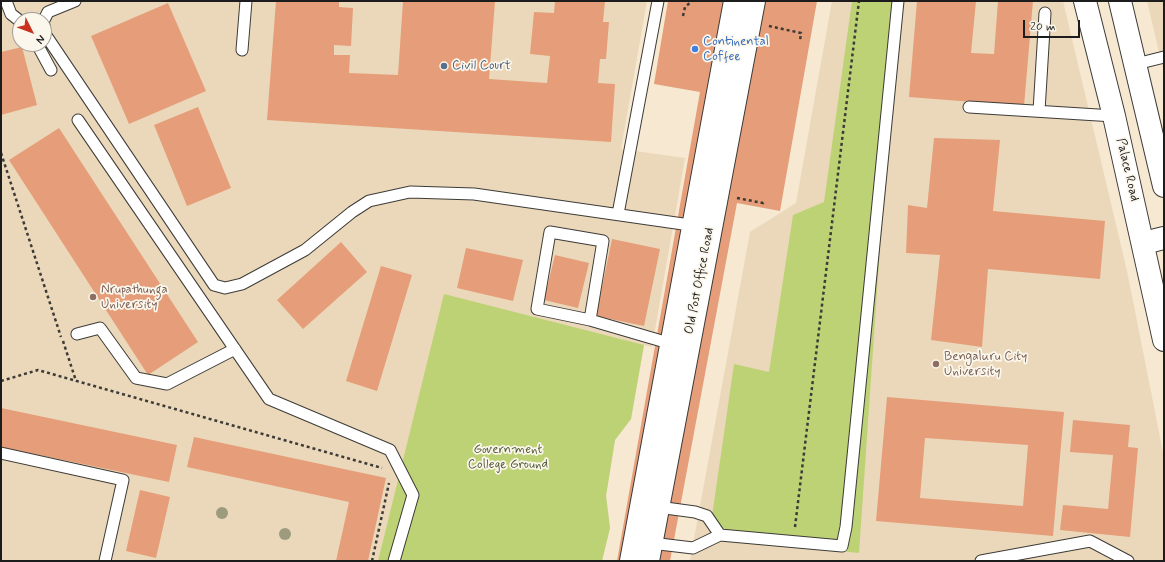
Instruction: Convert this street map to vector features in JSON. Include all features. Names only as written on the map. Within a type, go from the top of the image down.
[{"type":"street","name":"Old Post Office Road","points":[[650,552],[702,226],[735,1]]},
{"type":"street","name":"Palace Road","points":[[1085,1],[1114,116],[1154,241],[1164,340]]},
{"type":"street","points":[[1120,1],[1164,186]]},
{"type":"street","name":"Old Post Office Road","points":[[632,561],[672,344],[702,226],[717,193],[753,11]]},
{"type":"lane","points":[[6,1],[12,15]]},
{"type":"lane","points":[[48,12],[75,1]]},
{"type":"lane","points":[[242,50],[246,1]]},
{"type":"lane","points":[[618,214],[658,1]]},
{"type":"lane","points":[[650,552],[693,548],[720,534],[842,546],[845,533],[898,1]]},
{"type":"lane","points":[[1039,111],[1045,13]]},
{"type":"lane","points":[[52,44],[214,285],[225,288],[242,284],[305,250],[352,212],[363,205],[389,196],[410,192],[474,194],[702,226]]},
{"type":"lane","points":[[41,52],[51,70]]},
{"type":"lane","points":[[1136,64],[1164,57]]},
{"type":"lane","points":[[969,107],[1114,116]]},
{"type":"lane","points":[[78,120],[269,399],[390,450],[413,495],[394,561]]},
{"type":"lane","points":[[590,320],[603,241],[550,232],[538,309],[590,320],[672,344]]},
{"type":"lane","points":[[77,334],[100,328],[136,378],[168,384],[235,349]]},
{"type":"lane","points":[[1,453],[123,480],[105,561]]},
{"type":"lane","points":[[658,507],[695,512],[707,516],[720,534]]},
{"type":"lane","points":[[981,561],[1090,541],[1128,561]]},
{"type":"path","points":[[683,16],[685,7],[692,1]]},
{"type":"path","points":[[793,542],[859,1]]},
{"type":"path","points":[[753,11],[801,33],[800,41]]},
{"type":"path","points":[[1,153],[76,381]]},
{"type":"path","points":[[717,193],[763,203],[764,200]]},
{"type":"path","points":[[1,381],[38,370],[384,469]]},
{"type":"path","points":[[372,561],[390,479]]},
{"type":"shaded area","points":[[1,1],[647,1],[621,149],[685,158],[652,347],[644,345],[631,419],[615,440],[606,496],[610,528],[602,561],[1,561]]},
{"type":"shaded area","name":"Bengaluru City University","points":[[832,1],[1063,1],[1127,271],[1164,457],[1164,561],[690,561],[750,232],[796,203]]},
{"type":"shaded area","points":[[1147,1],[1164,1],[1164,73]]},
{"type":"green space","points":[[852,1],[897,1],[859,553],[709,537],[734,364],[769,372],[793,215],[824,202]]},
{"type":"green space","name":"Government College Ground","points":[[444,294],[644,345],[631,419],[615,440],[606,496],[610,528],[602,561],[378,561]]},
{"type":"building","name":"Civil Court","points":[[276,1],[339,1],[339,7],[353,8],[351,46],[334,45],[334,55],[350,55],[349,73],[398,75],[403,1],[495,1],[489,79],[547,83],[550,56],[530,54],[534,12],[554,13],[555,1],[605,1],[603,22],[609,22],[606,59],[600,59],[598,83],[615,84],[611,142],[267,120]]},
{"type":"building","points":[[668,1],[817,1],[780,211],[737,203],[670,561],[617,561],[700,92],[654,84]]},
{"type":"building","points":[[917,1],[976,1],[971,53],[994,54],[998,1],[1033,1],[1024,106],[909,97]]},
{"type":"building","points":[[168,3],[206,91],[129,124],[91,36]]},
{"type":"building","points":[[12,49],[12,52],[23,52],[37,105],[1,115],[1,52]]},
{"type":"building","points":[[198,107],[231,188],[187,206],[154,125]]},
{"type":"building","points":[[59,128],[198,342],[148,375],[9,160]]},
{"type":"building","points":[[934,138],[1000,140],[993,211],[1105,221],[1100,279],[988,269],[982,347],[931,340],[940,255],[906,253],[908,205],[927,208]]},
{"type":"building","points":[[612,239],[660,249],[644,326],[596,316]]},
{"type":"building","points":[[341,242],[367,272],[303,329],[277,300]]},
{"type":"building","points":[[466,248],[523,260],[513,301],[457,288]]},
{"type":"building","points":[[555,255],[589,263],[578,308],[544,300]]},
{"type":"building","points":[[381,266],[412,275],[377,391],[346,381]]},
{"type":"building","points":[[887,397],[1064,412],[1053,536],[876,521]],"holes":[[[925,438],[1028,445],[1023,506],[920,498]]]},
{"type":"building","points":[[1,408],[177,445],[169,482],[1,447]]},
{"type":"building","points":[[1073,420],[1130,425],[1128,447],[1138,448],[1130,537],[1060,530],[1063,505],[1108,509],[1113,455],[1070,452]]},
{"type":"building","points":[[194,437],[386,478],[368,561],[336,561],[349,502],[187,467]]},
{"type":"building","points":[[140,490],[170,497],[156,558],[126,551]]},
{"type":"place","name":"Continental Coffee","points":[[695,49]]},
{"type":"place","name":"Civil Court","points":[[444,66]]},
{"type":"place","name":"Nrupathunga University","points":[[93,297]]},
{"type":"place","name":"Bengaluru City University","points":[[936,364]]}]
